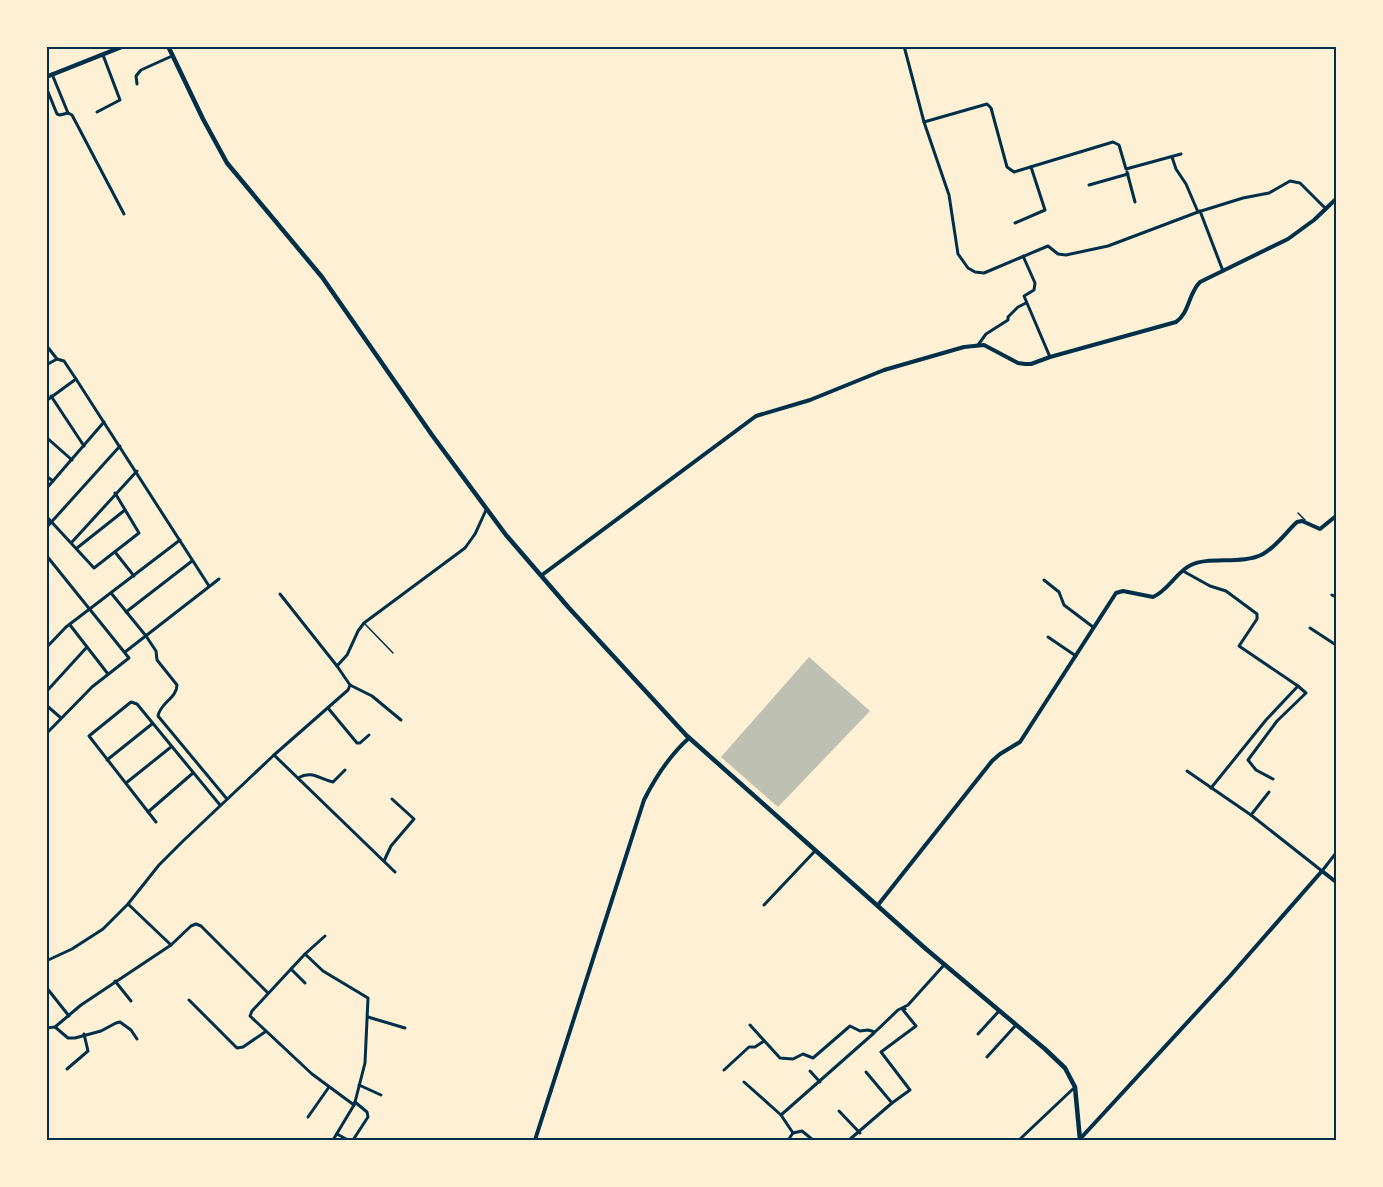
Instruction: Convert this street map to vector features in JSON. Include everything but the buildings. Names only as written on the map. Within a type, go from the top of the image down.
[{"type":"main road","points":[[49,75],[124,46]]},
{"type":"main road","points":[[168,46],[227,163],[322,277],[486,510],[569,609],[669,719],[1065,1068],[1075,1087],[1080,1140]]},
{"type":"street","points":[[904,46],[924,122],[945,179],[951,204],[956,245],[963,262],[975,273],[984,273],[1048,246],[1061,255],[1073,255],[1099,248],[1199,212],[1254,195],[1269,194],[1293,180],[1300,183],[1326,209]]},
{"type":"street","points":[[97,112],[120,99],[103,55]]},
{"type":"street","points":[[137,84],[136,76],[141,70],[172,56]]},
{"type":"street","points":[[49,75],[124,214]]},
{"type":"street","points":[[46,87],[57,114],[68,113]]},
{"type":"street","points":[[924,122],[986,103],[991,108],[1008,168],[1017,172],[1114,142],[1119,145],[1136,202]]},
{"type":"street","points":[[1089,185],[1181,154]]},
{"type":"street","points":[[1172,157],[1176,170],[1186,183],[1199,212],[1223,271]]},
{"type":"street","points":[[1015,223],[1045,210],[1032,167]]},
{"type":"street","points":[[542,575],[756,416],[810,400],[884,370],[964,347],[978,345],[991,348],[1018,363],[1031,364],[1176,322],[1187,309],[1197,285],[1288,239],[1336,199]]},
{"type":"street","points":[[1023,256],[1035,283],[1034,290],[1024,296],[1050,357]]},
{"type":"street","points":[[978,345],[986,334],[1008,320],[1008,317],[1018,307],[1026,303]]},
{"type":"street","points":[[46,345],[57,359],[64,361],[209,586]]},
{"type":"street","points":[[46,365],[57,359]]},
{"type":"street","points":[[46,401],[76,379]]},
{"type":"street","points":[[51,396],[84,446]]},
{"type":"street","points":[[46,489],[104,422]]},
{"type":"street","points":[[46,437],[72,460]]},
{"type":"street","points":[[46,528],[120,446]]},
{"type":"street","points":[[72,542],[137,471]]},
{"type":"street","points":[[46,476],[53,481]]},
{"type":"street","points":[[46,516],[94,568],[139,533],[116,493]]},
{"type":"street","points":[[77,548],[125,510]]},
{"type":"street","points":[[337,666],[347,655],[364,623],[465,548],[475,534],[486,510]]},
{"type":"street","points":[[878,905],[992,761],[1020,742],[1116,593],[1123,591],[1153,597],[1163,591],[1182,570],[1194,563],[1257,556],[1270,549],[1296,523],[1301,521],[1320,529],[1336,516]]},
{"type":"street","points":[[46,648],[70,625],[180,540]]},
{"type":"street","points":[[116,552],[134,576]]},
{"type":"street","points":[[46,555],[129,658],[92,687],[46,734]]},
{"type":"street","points":[[126,612],[192,561]]},
{"type":"street","points":[[1182,570],[1210,586],[1226,591],[1257,614],[1257,619],[1239,646],[1306,693],[1277,721],[1248,760],[1256,770],[1273,779]]},
{"type":"street","points":[[125,652],[219,579]]},
{"type":"street","points":[[1044,580],[1059,592],[1064,605],[1093,627]]},
{"type":"street","points":[[111,593],[146,636],[156,651],[157,660],[178,686],[177,691],[160,708],[158,716],[227,799]]},
{"type":"street","points":[[280,594],[350,685],[372,696],[401,720]]},
{"type":"street","points":[[1332,595],[1336,597]]},
{"type":"street","points":[[46,599],[46,604]]},
{"type":"street","points":[[70,625],[108,674]]},
{"type":"street","points":[[1310,628],[1336,645]]},
{"type":"street","points":[[1048,637],[1076,656]]},
{"type":"street","points":[[46,692],[87,647]]},
{"type":"street","points":[[46,961],[72,949],[104,929],[128,904],[159,865],[274,755],[348,690],[350,685]]},
{"type":"street","points":[[1211,788],[1266,720],[1298,686]]},
{"type":"street","points":[[156,822],[89,736],[128,703],[135,702],[220,806]]},
{"type":"street","points":[[46,705],[61,718]]},
{"type":"street","points":[[327,708],[357,743],[369,735]]},
{"type":"street","points":[[107,760],[153,724]]},
{"type":"street","points":[[535,1140],[644,800],[655,778],[689,738]]},
{"type":"street","points":[[126,783],[171,747]]},
{"type":"street","points":[[274,755],[395,872]]},
{"type":"street","points":[[297,778],[313,774],[333,782],[345,770]]},
{"type":"street","points":[[1187,771],[1251,815],[1336,882]]},
{"type":"street","points":[[148,812],[193,773]]},
{"type":"street","points":[[1251,815],[1269,792]]},
{"type":"street","points":[[384,861],[391,846],[414,819],[392,799]]},
{"type":"street","points":[[764,905],[816,850]]},
{"type":"street","points":[[1080,1140],[1237,968],[1336,853]]},
{"type":"street","points":[[128,904],[171,945]]},
{"type":"street","points":[[55,1028],[115,981],[171,945],[194,924],[199,925],[268,993]]},
{"type":"street","points":[[325,936],[305,954],[250,1015],[265,1032],[329,1087],[368,1114],[353,1140]]},
{"type":"street","points":[[305,954],[323,971],[365,995],[369,1000],[365,1063],[355,1104],[333,1140]]},
{"type":"street","points":[[781,1115],[898,1010],[908,1005],[946,964]]},
{"type":"street","points":[[849,1140],[910,1090],[881,1052],[916,1026],[903,1010],[946,964]]},
{"type":"street","points":[[291,969],[305,983]]},
{"type":"street","points":[[115,981],[131,1001]]},
{"type":"street","points":[[46,987],[69,1016]]},
{"type":"street","points":[[189,1000],[237,1048],[243,1047],[265,1032]]},
{"type":"street","points":[[978,1034],[999,1011]]},
{"type":"street","points":[[368,1017],[405,1028]]},
{"type":"street","points":[[46,1028],[55,1028],[68,1038],[75,1038],[101,1031],[120,1022],[131,1030],[137,1039]]},
{"type":"street","points":[[750,1025],[780,1058],[793,1059],[803,1054],[813,1058],[850,1025],[860,1031],[875,1032]]},
{"type":"street","points":[[987,1057],[1016,1025]]},
{"type":"street","points":[[67,1069],[88,1051],[84,1034]]},
{"type":"street","points":[[724,1070],[749,1047],[755,1047],[764,1041]]},
{"type":"street","points":[[810,1071],[820,1082]]},
{"type":"street","points":[[866,1072],[892,1103]]},
{"type":"street","points":[[744,1082],[781,1115],[793,1133]]},
{"type":"street","points":[[359,1085],[381,1095]]},
{"type":"street","points":[[308,1117],[329,1087]]},
{"type":"street","points":[[1019,1140],[1075,1087]]},
{"type":"street","points":[[839,1111],[860,1133]]},
{"type":"street","points":[[788,1140],[793,1133],[802,1131],[813,1140]]},
{"type":"street","points":[[337,1134],[348,1140]]},
{"type":"street","points":[[856,1136],[860,1140]]},
{"type":"lane","points":[[1298,513],[1308,523]]},
{"type":"lane","points":[[364,623],[393,653]]}]
